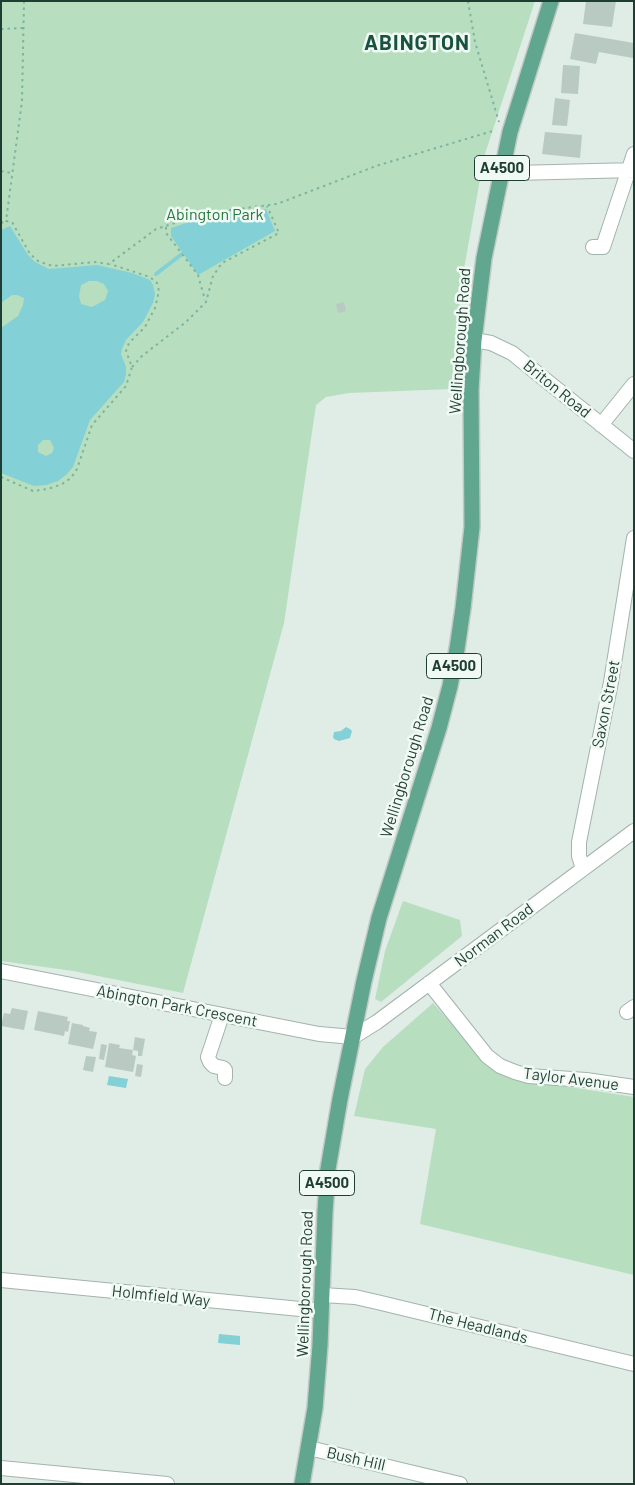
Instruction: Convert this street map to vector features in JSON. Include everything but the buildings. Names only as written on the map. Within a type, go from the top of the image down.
[{"type":"main road","name":"Wellingborough Road","points":[[302,1484],[315,1408],[328,1169],[352,1037],[379,918],[439,728],[450,686],[463,608],[472,527],[471,390],[474,340],[484,258],[512,124],[551,1]]},
{"type":"street","points":[[593,247],[603,247],[631,170],[634,154]]},
{"type":"street","points":[[501,171],[515,173],[631,170]]},
{"type":"street","name":"Briton Road","points":[[474,340],[491,343],[512,353],[634,451]]},
{"type":"street","points":[[601,425],[634,384]]},
{"type":"street","name":"Saxon Street","points":[[583,869],[579,856],[579,842],[610,682],[634,538]]},
{"type":"street","name":"Norman Road","points":[[352,1037],[377,1022],[583,869],[631,838]]},
{"type":"street","name":"Abington Park Crescent","points":[[1,971],[319,1034],[352,1037]]},
{"type":"street","name":"Taylor Avenue","points":[[429,983],[487,1056],[500,1066],[530,1076],[586,1080],[634,1087]]},
{"type":"street","points":[[222,1014],[208,1057],[214,1066],[225,1070],[225,1078]]},
{"type":"street","name":"Holmfield Way","points":[[1,1280],[321,1311]]},
{"type":"street","name":"The Headlands","points":[[322,1295],[355,1297],[634,1364]]},
{"type":"street","name":"Bush Hill","points":[[309,1448],[460,1484]]},
{"type":"street","points":[[1,1468],[167,1484]]},
{"type":"path","points":[[6,221],[22,102],[24,1]]},
{"type":"path","points":[[468,1],[475,42],[499,122]]},
{"type":"path","points":[[1,29],[23,28]]},
{"type":"path","points":[[109,264],[156,229],[207,213],[277,204],[386,163],[497,129],[501,130]]},
{"type":"path","points":[[1,171],[12,173]]},
{"type":"path","points":[[1,477],[34,491],[48,490],[71,478],[77,469],[92,425],[126,386],[132,367],[142,356],[186,322],[206,302],[213,276],[222,263],[279,233],[267,206]]},
{"type":"path","points":[[1,223],[6,221],[12,222],[30,254],[38,261],[53,266],[94,262],[109,264],[150,277],[157,283],[159,291],[155,308],[145,327],[128,343],[126,352],[132,367]]},
{"type":"path","points":[[166,227],[166,233],[198,275],[206,302]]},
{"type":"green space","name":"Abington Park","points":[[1,1],[535,1],[484,157],[462,280],[451,389],[349,393],[326,397],[316,405],[284,623],[183,993],[73,971],[1,961]]},
{"type":"green space","points":[[403,901],[460,920],[462,936],[381,1002],[375,999],[385,951]]},
{"type":"green space","points":[[433,1003],[480,1055],[532,1081],[634,1097],[634,1275],[420,1224],[436,1129],[354,1116],[365,1069],[383,1047]]},
{"type":"water","points":[[266,209],[275,231],[198,275],[171,236],[171,228],[208,216]]},
{"type":"water","points":[[10,226],[28,255],[35,262],[49,269],[97,265],[132,273],[150,280],[155,294],[153,303],[143,322],[126,340],[122,349],[121,354],[126,367],[124,382],[90,420],[73,467],[58,481],[46,485],[34,486],[1,473],[1,328],[18,316],[24,298],[12,295],[1,303],[1,230]],"holes":[[[89,281],[97,281],[104,284],[108,291],[105,300],[92,307],[81,304],[79,296],[81,285]],[[43,440],[50,440],[54,448],[52,453],[46,456],[38,452],[38,445]]]},
{"type":"water","points":[[346,727],[352,731],[350,738],[339,741],[334,739],[334,732],[341,731]]},
{"type":"water","points":[[109,1076],[128,1079],[126,1088],[107,1085]]},
{"type":"water","points":[[219,1334],[240,1336],[240,1345],[218,1343]]},
{"type":"waterway","points":[[156,274],[182,254]]},
{"type":"district","name":"ABINGTON","points":[[417,43]]}]
